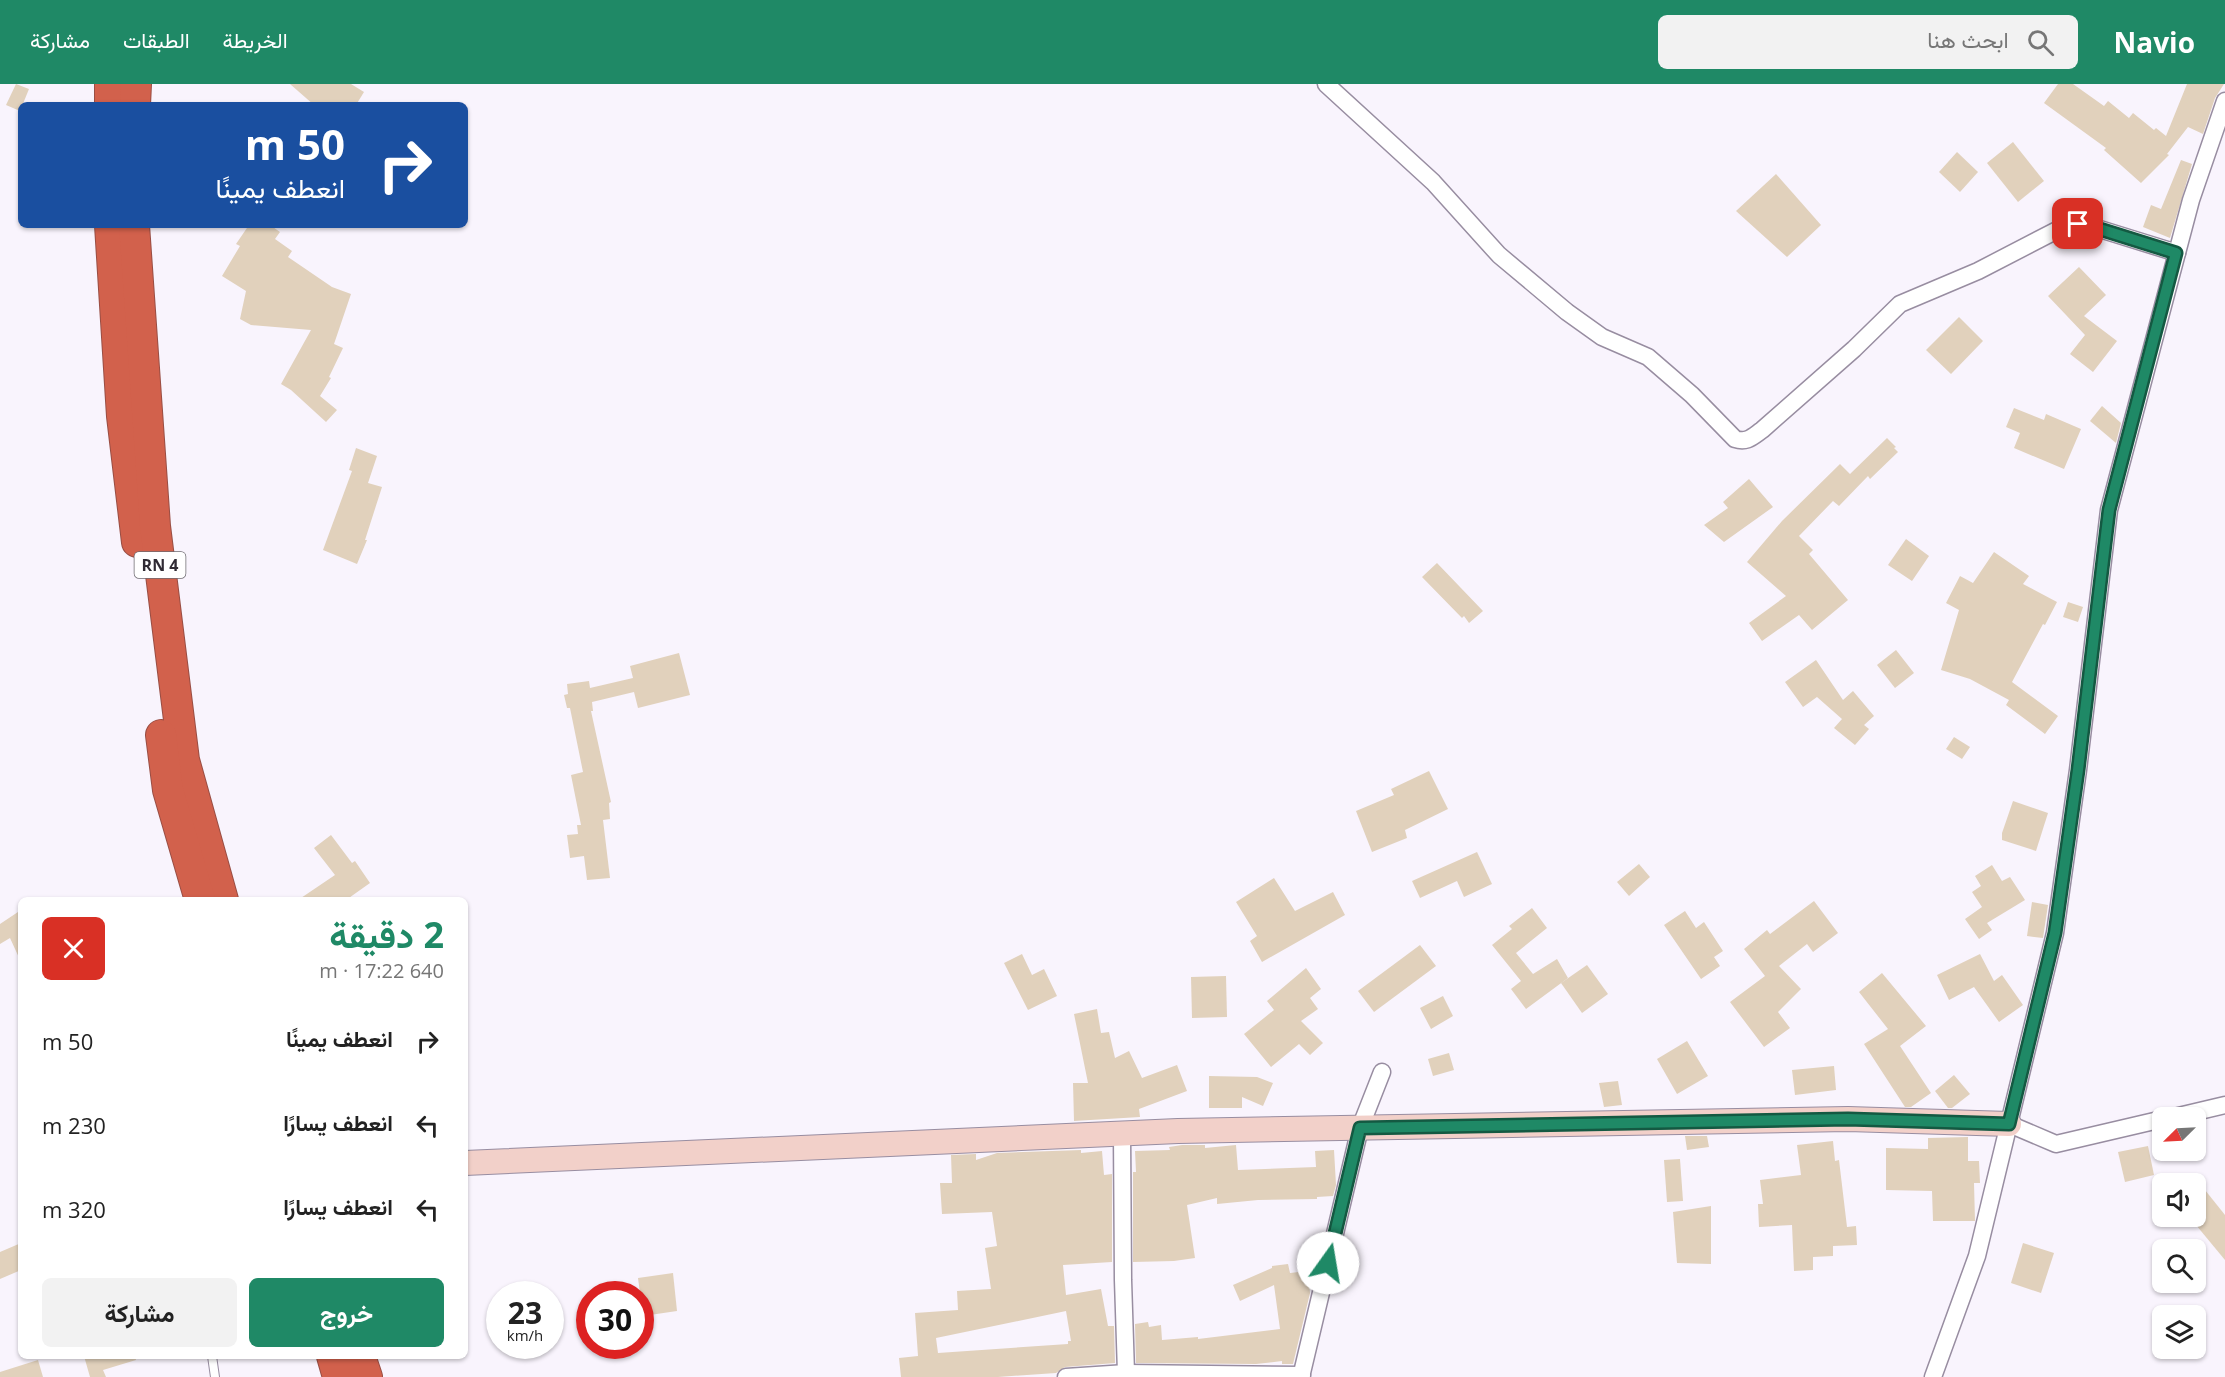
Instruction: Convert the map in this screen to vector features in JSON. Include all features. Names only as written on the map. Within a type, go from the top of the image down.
[{"type":"highway","points":[[110,84],[110,102]]},
{"type":"highway","points":[[135,102],[136,84]]},
{"type":"highway","name":"RN 4","points":[[110,228],[122,416],[168,790],[199,897]]},
{"type":"highway","name":"RN 4","points":[[134,228],[155,526],[184,760],[222,897]]},
{"type":"highway","points":[[333,1359],[338,1377]]},
{"type":"highway","points":[[361,1359],[367,1377]]},
{"type":"street","points":[[1326,84],[1433,182],[1499,255],[1567,312],[1602,337],[1648,357],[1692,395],[1735,439],[1742,441],[1748,441],[1762,430],[1854,349],[1900,304],[1978,271],[2065,226],[2078,224],[2090,226],[2176,253]]},
{"type":"street","points":[[1933,1377],[1977,1256],[2055,933],[2078,770],[2109,510],[2191,200],[2225,101]]},
{"type":"street","points":[[1066,1377],[1126,1373],[1301,1376],[1360,1128],[1382,1072]]},
{"type":"street","points":[[2206,1109],[2225,1105]]},
{"type":"street","points":[[468,1163],[1122,1134],[1848,1119],[2009,1124],[2056,1144],[2152,1122]]},
{"type":"street","points":[[1122,1134],[1126,1373]]},
{"type":"lane","points":[[212,1359],[215,1377]]},
{"type":"building","points":[[16,84],[29,89],[24,102],[18,102],[18,110],[6,105]]},
{"type":"building","points":[[290,84],[351,84],[364,92],[358,102],[311,102]]},
{"type":"building","points":[[2058,84],[2073,84],[2104,106],[2108,101],[2129,118],[2133,113],[2154,130],[2156,128],[2166,136],[2187,84],[2224,84],[2215,98],[2203,134],[2188,127],[2167,154],[2169,155],[2141,183],[2104,150],[2106,148],[2044,103]]},
{"type":"building","points":[[2013,142],[2044,181],[2018,202],[1987,163]]},
{"type":"building","points":[[1957,152],[1978,172],[1960,192],[1939,172]]},
{"type":"building","points":[[2181,160],[2192,164],[2170,238],[2143,227],[2151,205],[2161,209]]},
{"type":"building","points":[[1776,174],[1821,225],[1787,257],[1736,211]]},
{"type":"building","points":[[247,228],[274,228],[280,232],[275,239],[292,251],[288,257],[332,287],[351,294],[334,344],[343,348],[329,377],[331,378],[320,396],[337,410],[326,422],[291,390],[281,384],[311,330],[251,325],[240,319],[246,291],[222,276],[240,246],[236,244]]},
{"type":"building","points":[[2079,267],[2106,295],[2084,316],[2117,341],[2093,372],[2070,354],[2085,335],[2048,296]]},
{"type":"building","points":[[1959,317],[1983,341],[1951,374],[1926,350]]},
{"type":"building","points":[[2102,406],[2121,423],[2116,443],[2090,421]]},
{"type":"building","points":[[2014,408],[2044,420],[2046,414],[2081,429],[2064,469],[2014,448],[2020,433],[2006,427]]},
{"type":"building","points":[[1887,438],[1898,452],[1870,479],[1868,476],[1839,506],[1833,501],[1799,536],[1813,550],[1809,554],[1848,600],[1812,630],[1799,615],[1762,641],[1749,623],[1786,596],[1747,562],[1782,521],[1840,464],[1850,474]]},
{"type":"building","points":[[356,448],[377,456],[368,483],[382,487],[365,540],[367,540],[357,564],[323,550],[352,471],[349,470]]},
{"type":"building","points":[[1749,479],[1773,507],[1724,542],[1704,525],[1728,508],[1723,502]]},
{"type":"building","points":[[1906,539],[1929,556],[1912,581],[1888,565]]},
{"type":"building","points":[[1994,552],[2029,576],[2023,584],[2057,602],[2012,682],[2058,716],[2045,734],[2006,705],[2009,700],[1970,679],[1941,670],[1959,610],[1946,603],[1960,576],[1973,583]]},
{"type":"building","points":[[1437,563],[1483,611],[1469,623],[1422,577]]},
{"type":"building","points":[[2068,602],[2083,607],[2078,622],[2063,617]]},
{"type":"building","points":[[1896,650],[1914,673],[1895,688],[1877,665]]},
{"type":"building","points":[[679,653],[690,695],[638,708],[634,692],[592,702],[593,711],[591,711],[611,802],[609,803],[610,819],[603,820],[610,878],[587,880],[584,856],[570,858],[567,835],[578,834],[577,825],[581,825],[571,775],[583,772],[570,708],[567,708],[564,695],[568,694],[567,684],[589,681],[590,688],[633,678],[630,666]]},
{"type":"building","points":[[1816,660],[1843,700],[1853,691],[1874,716],[1864,725],[1869,729],[1855,745],[1834,728],[1842,719],[1817,697],[1803,707],[1785,682]]},
{"type":"building","points":[[1954,737],[1970,747],[1962,759],[1946,749]]},
{"type":"building","points":[[1429,771],[1448,809],[1405,830],[1407,838],[1372,852],[1356,811],[1394,795],[1391,789]]},
{"type":"building","points":[[2013,801],[2048,813],[2036,851],[2002,840],[2002,833]]},
{"type":"building","points":[[331,835],[352,863],[355,861],[370,883],[350,897],[302,897],[335,875],[314,848]]},
{"type":"building","points":[[1477,852],[1492,884],[1464,897],[1457,881],[1420,898],[1412,881]]},
{"type":"building","points":[[1639,864],[1650,877],[1629,896],[1617,882]]},
{"type":"building","points":[[1992,865],[2002,881],[2010,877],[2025,900],[1987,923],[1992,930],[1979,939],[1965,919],[1982,907],[1972,892],[1981,886],[1975,876]]},
{"type":"building","points":[[1274,878],[1295,911],[1333,892],[1345,915],[1262,962],[1250,941],[1257,936],[1236,902]]},
{"type":"building","points":[[1814,901],[1838,933],[1813,952],[1807,944],[1779,966],[1801,989],[1778,1012],[1790,1028],[1764,1047],[1730,1002],[1765,976],[1744,949],[1767,930],[1770,934]]},
{"type":"building","points":[[2032,902],[2048,905],[2043,938],[2027,936]]},
{"type":"building","points":[[1532,908],[1547,928],[1516,953],[1533,974],[1557,959],[1568,978],[1526,1009],[1511,989],[1521,981],[1492,945],[1512,929],[1509,926]]},
{"type":"building","points":[[1685,911],[1696,928],[1704,922],[1723,951],[1714,957],[1720,966],[1701,979],[1664,925]]},
{"type":"building","points":[[18,912],[18,955],[10,938],[0,944],[0,924]]},
{"type":"building","points":[[1420,945],[1436,966],[1374,1012],[1358,991]]},
{"type":"building","points":[[1022,954],[1032,975],[1044,969],[1057,996],[1028,1010],[1004,963]]},
{"type":"building","points":[[1980,954],[1994,981],[2002,975],[2023,1005],[1999,1022],[1974,987],[1949,1000],[1937,975]]},
{"type":"building","points":[[1587,965],[1608,994],[1582,1013],[1561,983]]},
{"type":"building","points":[[1306,968],[1321,989],[1310,998],[1318,1009],[1301,1021],[1323,1043],[1310,1055],[1299,1044],[1271,1067],[1244,1034],[1274,1010],[1267,1001]]},
{"type":"building","points":[[1882,973],[1926,1026],[1900,1046],[1931,1093],[1911,1107],[1905,1107],[1864,1044],[1888,1029],[1859,992]]},
{"type":"building","points":[[1226,976],[1227,1017],[1192,1018],[1191,977]]},
{"type":"building","points":[[1443,996],[1453,1016],[1431,1029],[1420,1008]]},
{"type":"building","points":[[1097,1009],[1101,1033],[1109,1032],[1115,1058],[1129,1051],[1142,1078],[1177,1065],[1187,1091],[1139,1109],[1140,1117],[1074,1121],[1073,1083],[1088,1083],[1074,1014]]},
{"type":"building","points":[[1687,1041],[1708,1076],[1677,1094],[1657,1059]]},
{"type":"building","points":[[1449,1053],[1454,1070],[1433,1076],[1428,1059]]},
{"type":"building","points":[[1834,1066],[1836,1090],[1795,1095],[1792,1070]]},
{"type":"building","points":[[1954,1075],[1970,1094],[1952,1108],[1948,1108],[1935,1091]]},
{"type":"building","points":[[1209,1076],[1257,1077],[1273,1083],[1263,1106],[1242,1097],[1242,1108],[1209,1108]]},
{"type":"building","points":[[1618,1081],[1622,1105],[1604,1107],[1599,1083]]},
{"type":"building","points":[[1685,1136],[1707,1136],[1709,1147],[1687,1150]]},
{"type":"building","points":[[1968,1137],[1968,1161],[1979,1161],[1980,1183],[1974,1183],[1975,1221],[1933,1221],[1932,1191],[1886,1190],[1886,1148],[1928,1149],[1928,1138]]},
{"type":"building","points":[[1833,1141],[1835,1161],[1839,1160],[1847,1227],[1856,1226],[1857,1245],[1833,1246],[1833,1256],[1813,1257],[1813,1270],[1794,1271],[1792,1225],[1759,1227],[1758,1204],[1763,1204],[1760,1180],[1801,1175],[1797,1145]]},
{"type":"building","points":[[1205,1145],[1205,1148],[1236,1145],[1238,1170],[1316,1167],[1315,1151],[1334,1150],[1336,1185],[1333,1196],[1317,1197],[1317,1199],[1258,1200],[1217,1204],[1217,1198],[1187,1205],[1195,1258],[1133,1262],[1135,1151],[1170,1150],[1169,1147]]},
{"type":"building","points":[[2148,1146],[2154,1173],[2152,1175],[2125,1182],[2118,1152]]},
{"type":"building","points":[[1102,1151],[1104,1175],[1112,1174],[1112,1262],[1063,1265],[1066,1295],[1101,1289],[1108,1326],[1114,1326],[1115,1363],[1065,1367],[1056,1373],[998,1377],[901,1377],[899,1358],[918,1356],[915,1313],[958,1310],[957,1291],[991,1289],[985,1248],[997,1246],[992,1212],[942,1214],[940,1183],[952,1183],[951,1155],[976,1154],[976,1160],[997,1153]],"holes":[[[1066,1311],[1071,1341],[1068,1341],[1068,1344],[938,1353],[936,1338]]]},
{"type":"building","points":[[1680,1159],[1683,1201],[1667,1202],[1664,1160]]},
{"type":"building","points":[[2206,1191],[2225,1215],[2225,1260],[2198,1227],[2206,1227]]},
{"type":"building","points":[[1711,1206],[1711,1264],[1677,1263],[1673,1212]]},
{"type":"building","points":[[2023,1243],[2054,1253],[2041,1293],[2011,1283]]},
{"type":"building","points":[[18,1244],[18,1271],[0,1279],[0,1252]]},
{"type":"building","points":[[1288,1264],[1290,1273],[1308,1271],[1310,1293],[1293,1364],[1282,1364],[1282,1361],[1256,1364],[1136,1363],[1135,1324],[1148,1322],[1149,1327],[1161,1325],[1162,1340],[1198,1337],[1198,1339],[1280,1329],[1274,1285],[1240,1301],[1233,1285],[1272,1266]]},
{"type":"building","points":[[673,1273],[677,1311],[654,1314],[654,1281],[638,1281],[638,1278]]},
{"type":"building","points":[[85,1359],[136,1359],[103,1370],[106,1377],[90,1377]]},
{"type":"building","points":[[38,1360],[43,1377],[0,1377],[0,1372]]},
{"type":"route","points":[[1328,1263],[1360,1128],[1848,1119],[2009,1124],[2055,933],[2078,770],[2109,510],[2176,253],[2078,224]]}]
